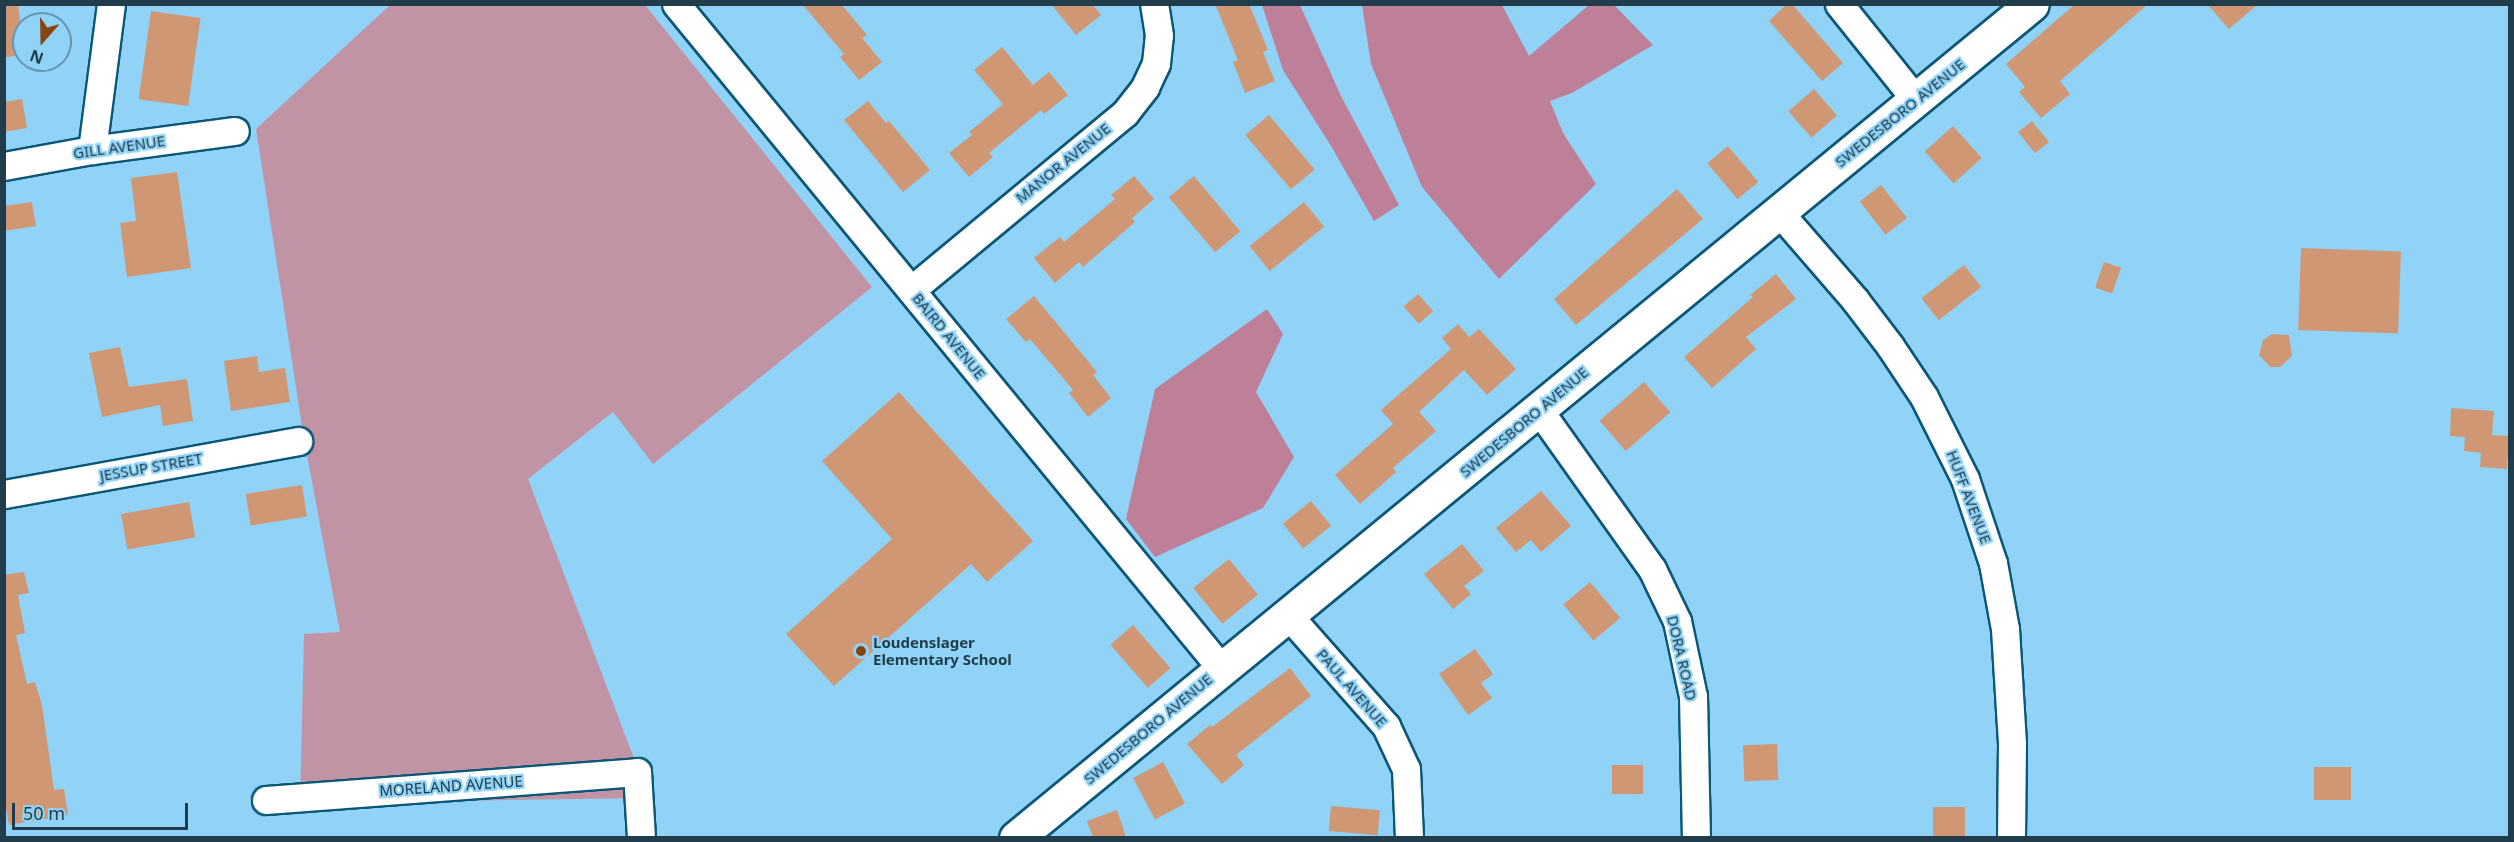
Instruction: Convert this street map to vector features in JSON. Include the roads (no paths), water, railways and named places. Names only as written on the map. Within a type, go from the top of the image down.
[{"type":"street","points":[[92,150],[111,4]]},
{"type":"street","name":"BAIRD AVENUE","points":[[676,4],[1221,668]]},
{"type":"street","name":"MANOR AVENUE","points":[[911,290],[1125,113],[1145,87],[1156,63],[1159,35],[1154,4]]},
{"type":"street","points":[[1839,4],[1916,100]]},
{"type":"street","name":"SWEDESBORO AVENUE","points":[[1016,837],[1221,668],[1289,616],[2032,4]]},
{"type":"street","name":"GILL AVENUE","points":[[4,166],[92,150],[235,130]]},
{"type":"street","name":"HUFF AVENUE","points":[[1778,211],[1855,300],[1906,369],[1941,426],[1968,489],[1993,563],[2005,629],[2012,743],[2010,837]]},
{"type":"street","name":"DORA ROAD","points":[[1539,410],[1652,569],[1677,621],[1693,696],[1696,837]]},
{"type":"street","name":"JESSUP STREET","points":[[4,494],[298,441]]},
{"type":"street","name":"PAUL AVENUE","points":[[1289,616],[1386,726],[1406,769],[1409,837]]},
{"type":"street","name":"MORELAND AVENUE","points":[[266,800],[637,772],[642,837]]},
{"type":"place","name":"Loudenslager Elementary School","points":[[861,651]]}]
